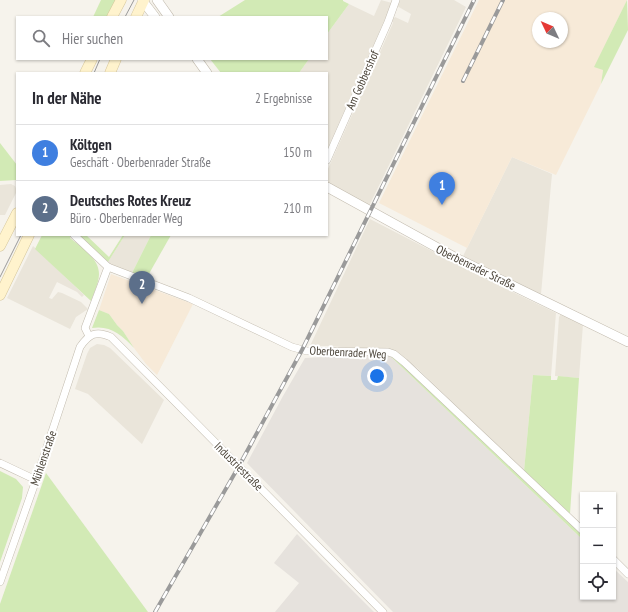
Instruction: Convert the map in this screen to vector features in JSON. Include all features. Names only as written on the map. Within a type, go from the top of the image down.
[{"type":"main road","points":[[113,16],[121,0]]},
{"type":"main road","points":[[136,16],[143,1]]},
{"type":"main road","points":[[86,72],[92,60]]},
{"type":"main road","points":[[110,72],[116,60]]},
{"type":"main road","points":[[0,246],[16,215]]},
{"type":"main road","points":[[0,296],[29,236]]},
{"type":"street","points":[[157,0],[168,16]]},
{"type":"street","name":"Am Gobbershof","points":[[328,158],[388,22],[396,0]]},
{"type":"street","points":[[143,1],[154,16]]},
{"type":"street","name":"Oberbenrader Straße","points":[[328,189],[456,258],[628,342]]},
{"type":"street","name":"Oberbenrader Weg","points":[[75,236],[108,267],[189,298],[285,344],[302,350],[388,352],[394,354],[410,367],[580,528]]},
{"type":"street","points":[[90,336],[85,328],[108,267]]},
{"type":"street","name":"Industriestraße","points":[[90,336],[102,333],[111,336],[383,612]]},
{"type":"street","name":"Mühlenstraße","points":[[0,582],[36,480],[80,347],[84,340],[90,336]]},
{"type":"street","points":[[0,463],[36,480]]},
{"type":"street","points":[[616,562],[628,574]]},
{"type":"shaded area","points":[[381,0],[392,3],[328,148],[328,72],[300,72],[308,60],[328,60],[328,33],[349,4],[374,16]]},
{"type":"shaded area","points":[[400,0],[454,0],[466,7],[369,206],[328,184],[328,169],[393,23],[392,20],[395,17],[408,23],[411,14],[397,6]]},
{"type":"shaded area","points":[[479,0],[627,0],[595,66],[603,70],[601,84],[556,175],[512,157],[467,248],[379,203]]},
{"type":"shaded area","points":[[512,157],[552,174],[541,294],[463,256]]},
{"type":"shaded area","points":[[11,184],[16,188],[16,193],[5,215],[0,215],[0,185]]},
{"type":"shaded area","points":[[370,219],[486,279],[556,313],[551,376],[533,375],[524,471],[417,368],[391,350],[310,346]]},
{"type":"shaded area","points":[[124,236],[150,236],[132,273],[112,266],[108,262]]},
{"type":"shaded area","points":[[33,246],[84,295],[82,297],[77,292],[57,282],[49,298],[52,299],[58,292],[62,293],[81,302],[88,309],[76,317],[70,329],[7,298]]},
{"type":"shaded area","points":[[111,274],[193,304],[157,375],[146,364],[109,314],[99,310]]},
{"type":"shaded area","points":[[561,314],[583,324],[579,378],[555,376],[559,317]]},
{"type":"shaded area","points":[[97,344],[110,348],[164,400],[142,444],[88,394],[75,389],[87,354],[90,348]]},
{"type":"shaded area","points":[[388,354],[580,537],[580,600],[616,600],[616,571],[628,582],[628,612],[393,612],[247,463],[305,358]]},
{"type":"shaded area","points":[[297,534],[374,612],[275,612],[299,583],[274,563]]},
{"type":"green space","points":[[101,0],[117,0],[109,16],[93,16]]},
{"type":"green space","points":[[245,0],[343,0],[349,4],[328,33],[328,16],[220,16]]},
{"type":"green space","points":[[627,0],[628,30],[601,84],[603,70],[594,67]]},
{"type":"green space","points":[[211,60],[308,60],[300,72],[220,72]]},
{"type":"green space","points":[[0,143],[16,164],[16,180],[0,181]]},
{"type":"green space","points":[[42,236],[71,236],[70,238],[93,258],[98,268],[99,277],[91,301],[35,249]]},
{"type":"green space","points":[[80,236],[87,236],[109,257],[122,236],[124,236],[108,262]]},
{"type":"green space","points":[[150,236],[170,236],[146,279],[132,273]]},
{"type":"green space","points":[[99,310],[109,314],[123,331],[134,348],[115,332],[104,328],[92,328]]},
{"type":"green space","points":[[388,354],[406,366],[580,532],[580,537]]},
{"type":"green space","points":[[533,375],[551,376],[551,380],[557,380],[558,376],[579,378],[570,514],[524,471]]},
{"type":"green space","points":[[0,471],[16,479],[23,487],[22,498],[0,562]]},
{"type":"green space","points":[[46,473],[148,612],[0,612],[0,604]]},
{"type":"tram line","points":[[126,16],[134,0]]},
{"type":"tram line","points":[[94,72],[100,60]]},
{"type":"tram line","points":[[0,277],[20,236]]},
{"type":"railway","points":[[155,612],[239,466],[302,350],[474,0]]},
{"type":"railway","points":[[463,81],[503,0]]},
{"type":"place","name":"Költgen","points":[[442,205]]},
{"type":"place","name":"Deutsches Rotes Kreuz","points":[[142,304]]}]
